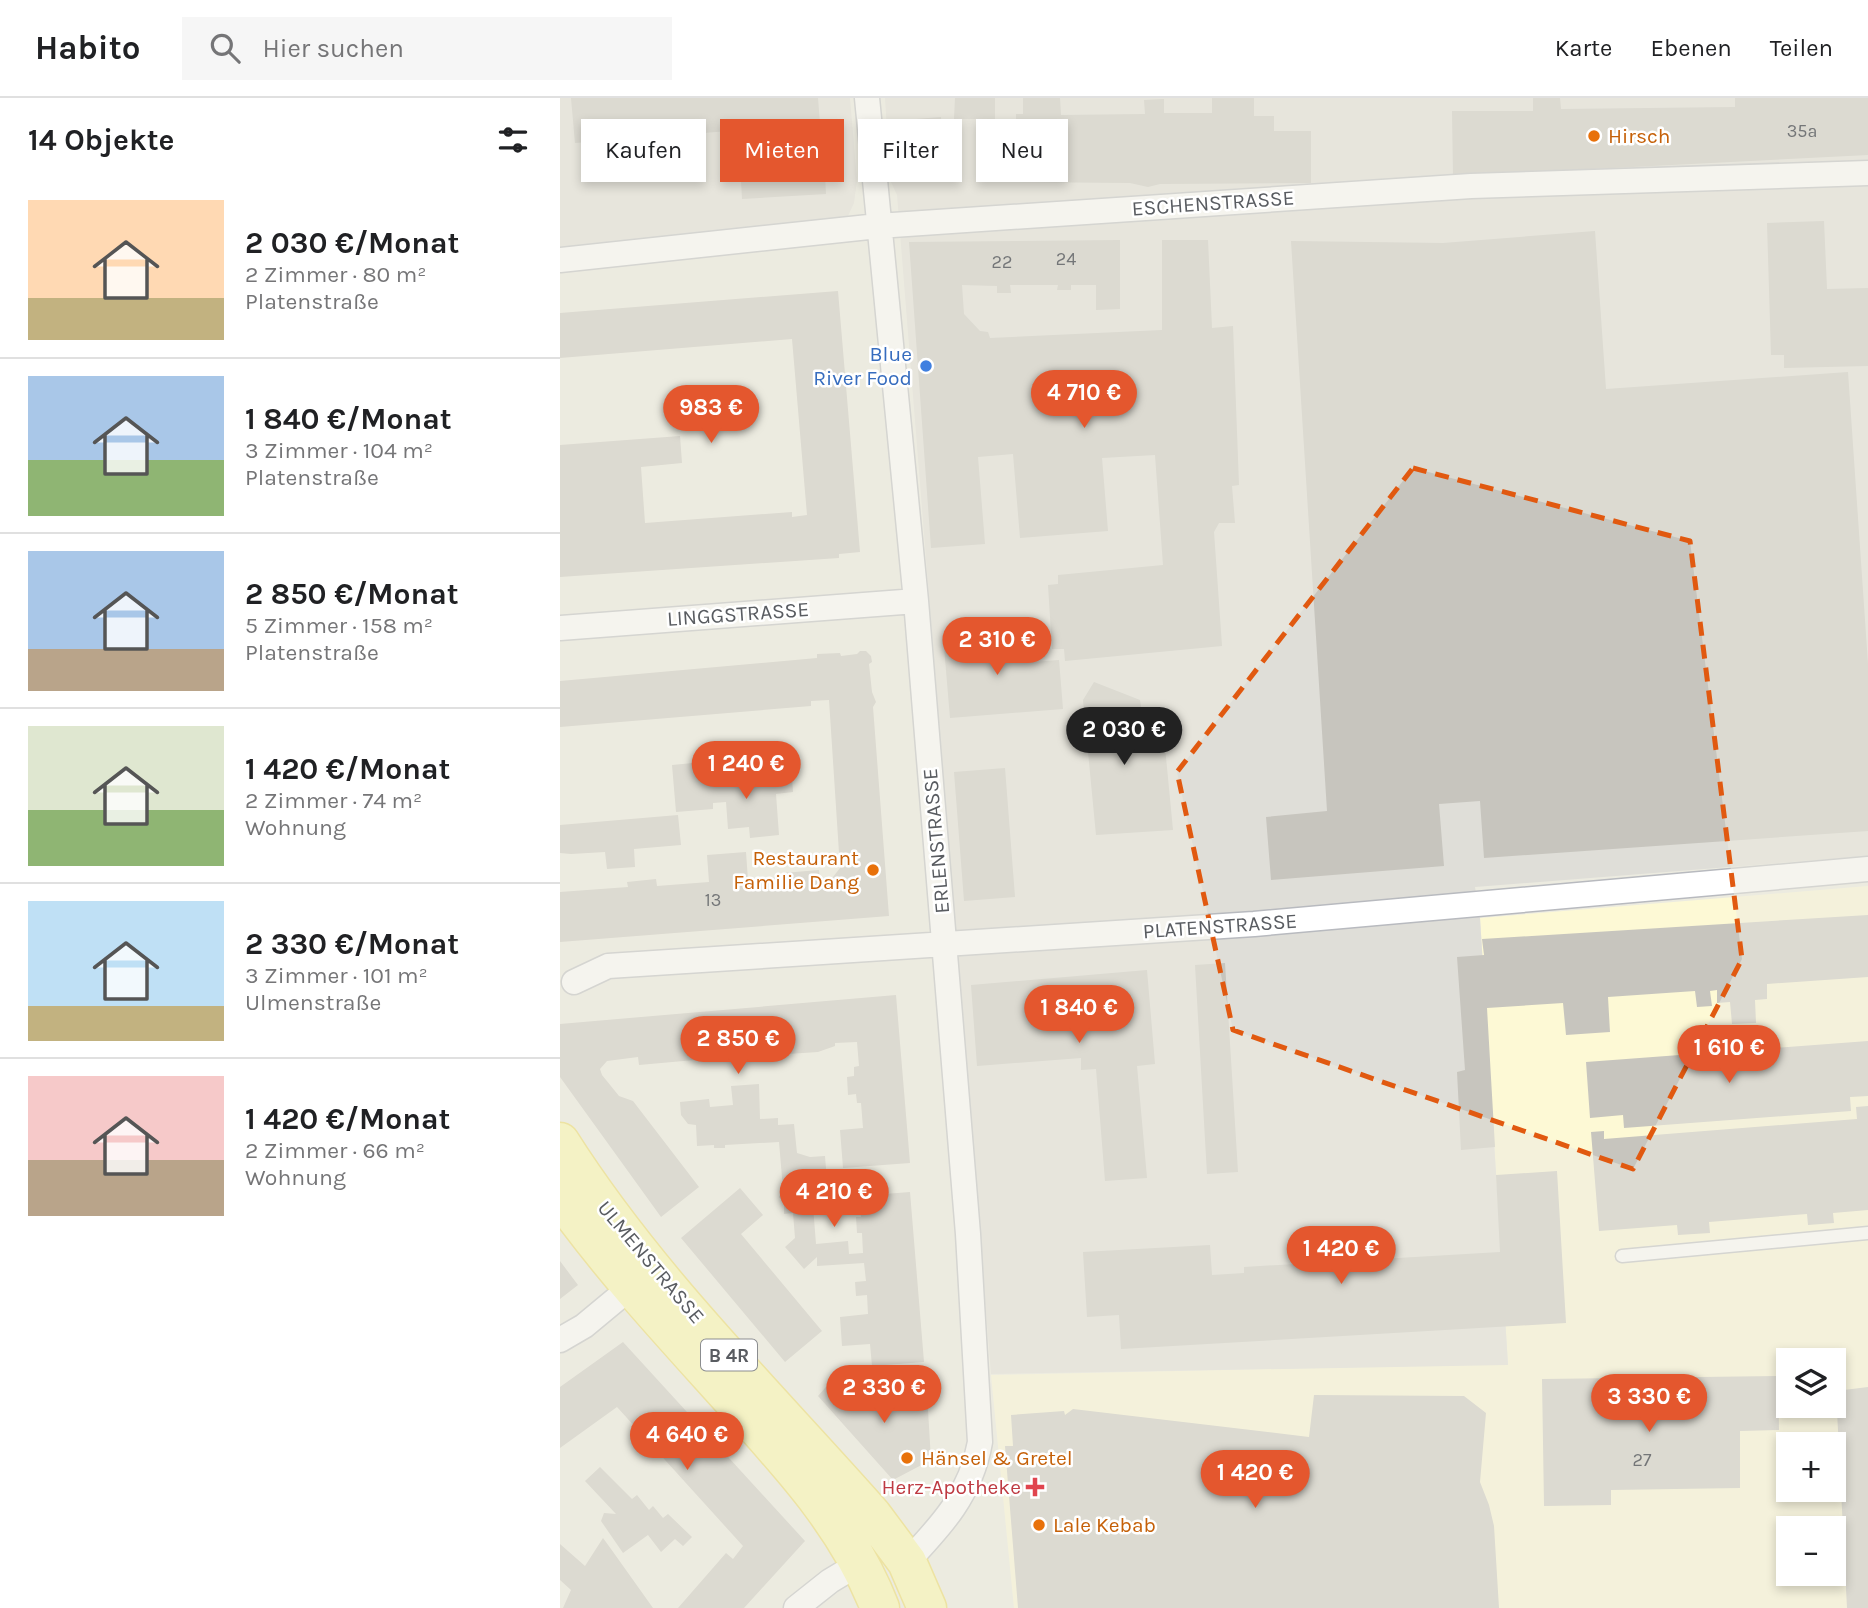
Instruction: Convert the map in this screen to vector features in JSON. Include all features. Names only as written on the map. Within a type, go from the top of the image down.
[{"type":"main road","name":"ULMENSTRASSE","points":[[560,1142],[584,1180],[635,1249],[873,1515],[907,1562],[927,1608]]},
{"type":"main road","name":"ULMENSTRASSE","points":[[560,1196],[631,1287],[815,1494],[836,1522],[847,1571],[880,1608]]},
{"type":"street","name":"ERLENSTRASSE","points":[[867,98],[916,601],[945,945],[968,1234],[980,1442],[977,1460],[961,1498],[907,1562]]},
{"type":"street","name":"ESCHENSTRASSE","points":[[560,260],[878,226],[1471,187],[1868,173]]},
{"type":"street","name":"LINGGSTRASSE","points":[[560,628],[916,601]]},
{"type":"street","name":"PLATENSTRASSE","points":[[574,982],[608,966],[1254,924],[1868,869]]},
{"type":"street","points":[[560,1340],[584,1326],[631,1287]]},
{"type":"street","points":[[796,1608],[847,1571]]},
{"type":"lane","points":[[1622,1256],[1868,1233]]},
{"type":"highlighted area","points":[[1413,468],[1690,541],[1742,959],[1633,1169],[1233,1030],[1177,772]]},
{"type":"shaded area","points":[[560,98],[850,98],[857,181],[854,203],[848,216],[834,224],[560,247]]},
{"type":"shaded area","points":[[885,98],[1868,98],[1868,856],[1475,887],[1480,918],[1508,1365],[991,1374],[897,195],[891,182],[962,182],[962,119],[886,119]]},
{"type":"shaded area","points":[[1868,886],[1868,1608],[1014,1608],[991,1375],[1508,1364],[1480,918]]},
{"type":"building","points":[[571,98],[818,98],[820,119],[720,119],[720,132],[706,133],[706,119],[581,119],[581,143],[575,143]]},
{"type":"building","points":[[955,98],[995,98],[995,119],[954,119]]},
{"type":"building","points":[[1023,98],[1060,98],[1061,115],[1145,114],[1144,100],[1164,99],[1164,113],[1212,113],[1212,98],[1254,98],[1254,116],[1274,116],[1274,131],[1311,131],[1311,183],[1160,184],[1148,187],[1130,183],[1017,182],[1068,182],[1068,119],[1016,119],[1016,114],[1023,114]]},
{"type":"building","name":"Hirsch","points":[[1533,98],[1560,98],[1561,109],[1735,107],[1735,98],[1868,98],[1868,155],[1453,176],[1452,111],[1533,111]]},
{"type":"building","points":[[741,182],[825,182],[826,194],[742,199]]},
{"type":"building","points":[[1824,221],[1827,289],[1868,288],[1868,366],[1784,368],[1784,355],[1771,355],[1767,223]]},
{"type":"building","points":[[1595,231],[1606,389],[1848,372],[1868,664],[1868,831],[1484,858],[1480,801],[1439,804],[1444,866],[1271,880],[1266,817],[1327,811],[1291,241],[1443,243]]},
{"type":"building","points":[[1120,240],[1120,309],[1096,310],[1096,285],[1071,285],[1071,290],[1057,290],[1058,285],[1010,285],[1011,293],[997,293],[997,286],[962,285],[964,314],[980,331],[988,332],[990,338],[1162,330],[1162,240],[1208,240],[1212,328],[1233,326],[1239,485],[1232,486],[1235,523],[1219,523],[1214,532],[1222,646],[1065,661],[1064,649],[1052,649],[1048,585],[1058,584],[1058,575],[1163,565],[1155,455],[1102,458],[1108,531],[1020,538],[1013,454],[978,457],[985,544],[931,548],[909,242]]},
{"type":"building","points":[[838,291],[860,552],[839,554],[839,558],[560,577],[560,445],[680,436],[682,463],[641,467],[645,523],[792,512],[792,517],[807,515],[792,339],[560,358],[560,313]]},
{"type":"building","points":[[1000,631],[1001,639],[1019,637],[1021,663],[1059,660],[1063,709],[950,718],[943,635]]},
{"type":"building","points":[[866,651],[872,662],[869,664],[872,692],[876,702],[873,707],[889,916],[560,942],[560,892],[628,887],[627,882],[656,879],[657,886],[709,882],[707,855],[746,852],[748,880],[819,870],[820,879],[833,877],[840,868],[829,700],[811,701],[811,706],[560,727],[560,681],[817,658],[817,654],[840,653],[841,656],[857,654]]},
{"type":"building","points":[[1094,682],[1140,700],[1147,749],[1165,747],[1173,830],[1096,835],[1083,700]]},
{"type":"building","points":[[744,758],[744,764],[791,760],[793,792],[776,794],[779,835],[750,838],[749,827],[728,829],[726,802],[713,803],[713,809],[676,812],[672,765]]},
{"type":"building","points":[[1005,768],[1015,897],[964,901],[954,772]]},
{"type":"building","points":[[678,815],[681,845],[634,849],[635,867],[607,869],[605,852],[560,853],[560,825]]},
{"type":"building","points":[[1868,915],[1868,977],[1767,984],[1767,999],[1755,1000],[1756,1023],[1732,1024],[1730,1002],[1717,1003],[1717,990],[1710,991],[1712,1006],[1697,1007],[1695,991],[1608,997],[1610,1032],[1566,1035],[1563,1003],[1487,1008],[1495,1147],[1461,1150],[1457,1072],[1465,1070],[1457,957],[1484,955],[1482,939]]},
{"type":"building","points":[[1225,963],[1238,1172],[1207,1174],[1195,965]]},
{"type":"building","points":[[1147,970],[1155,1064],[1137,1066],[1147,1178],[1105,1181],[1096,1069],[1081,1070],[1081,1058],[977,1066],[971,985]]},
{"type":"building","points":[[896,995],[910,1163],[843,1168],[840,1130],[863,1128],[861,1103],[857,1103],[856,1094],[848,1095],[847,1077],[854,1076],[854,1067],[859,1066],[857,1042],[835,1043],[835,1046],[818,1052],[772,1053],[639,1065],[638,1057],[607,1061],[600,1069],[602,1075],[619,1096],[633,1101],[699,1187],[661,1217],[560,1077],[560,1024]]},
{"type":"building","points":[[1868,1041],[1868,1096],[1850,1097],[1851,1111],[1624,1128],[1623,1115],[1590,1118],[1586,1062]]},
{"type":"building","points":[[759,1084],[760,1119],[778,1118],[778,1125],[794,1124],[797,1153],[810,1157],[825,1156],[827,1181],[811,1181],[816,1244],[848,1241],[849,1254],[863,1253],[862,1233],[857,1233],[856,1217],[861,1217],[859,1196],[910,1192],[924,1362],[872,1366],[870,1344],[842,1346],[840,1317],[868,1314],[867,1295],[856,1296],[855,1282],[866,1281],[864,1263],[817,1266],[817,1257],[804,1269],[785,1247],[795,1238],[793,1213],[784,1214],[784,1203],[779,1197],[783,1189],[779,1142],[725,1145],[725,1148],[714,1148],[714,1145],[697,1146],[696,1125],[688,1124],[681,1115],[680,1102],[709,1099],[710,1107],[733,1105],[731,1086]]},
{"type":"building","points":[[1868,1106],[1868,1210],[1833,1213],[1834,1223],[1808,1225],[1807,1214],[1709,1222],[1710,1233],[1678,1235],[1677,1225],[1599,1231],[1591,1132],[1604,1131],[1604,1139],[1857,1119],[1856,1107]]},
{"type":"building","points":[[1557,1171],[1566,1323],[1121,1349],[1119,1315],[1087,1317],[1083,1252],[1210,1245],[1212,1275],[1244,1273],[1244,1267],[1500,1252],[1496,1175]]},
{"type":"building","points":[[740,1188],[763,1215],[741,1234],[822,1331],[785,1362],[681,1238]]},
{"type":"building","points":[[560,1261],[578,1285],[560,1299]]},
{"type":"building","points":[[623,1342],[805,1541],[744,1608],[678,1608],[726,1553],[733,1559],[743,1546],[617,1407],[560,1448],[560,1387]]},
{"type":"building","points":[[840,1371],[855,1387],[852,1392],[859,1398],[866,1395],[882,1409],[889,1403],[891,1393],[927,1393],[931,1460],[893,1480],[818,1396]]},
{"type":"building","points":[[1776,1376],[1776,1418],[1779,1418],[1779,1430],[1740,1431],[1740,1488],[1611,1490],[1611,1505],[1544,1506],[1542,1379]]},
{"type":"building","points":[[1868,1387],[1868,1608],[1847,1608],[1846,1516],[1842,1516],[1842,1502],[1846,1502],[1846,1432],[1838,1432],[1837,1418],[1846,1418],[1846,1390]]},
{"type":"building","points":[[1314,1395],[1464,1396],[1486,1413],[1480,1482],[1494,1526],[1499,1608],[1018,1608],[1005,1446],[1013,1446],[1011,1415],[1064,1411],[1065,1415],[1073,1409],[1309,1437]]},
{"type":"building","points":[[600,1467],[632,1499],[637,1495],[649,1510],[653,1506],[663,1518],[668,1514],[692,1537],[683,1546],[675,1539],[661,1552],[648,1535],[623,1553],[601,1521],[604,1513],[616,1514],[585,1481]]},
{"type":"building","points":[[603,1538],[653,1608],[563,1608],[571,1590],[560,1580],[560,1544],[585,1566]]},
{"type":"place","name":"Hirsch","points":[[1594,136]]},
{"type":"place","name":"Blue River Food","points":[[926,366]]},
{"type":"place","name":"Restaurant Familie Dang","points":[[873,870]]},
{"type":"place","name":"Hänsel & Gretel","points":[[907,1458]]},
{"type":"place","name":"Herz-Apotheke","points":[[1035,1487]]},
{"type":"place","name":"Lale Kebab","points":[[1039,1525]]}]
